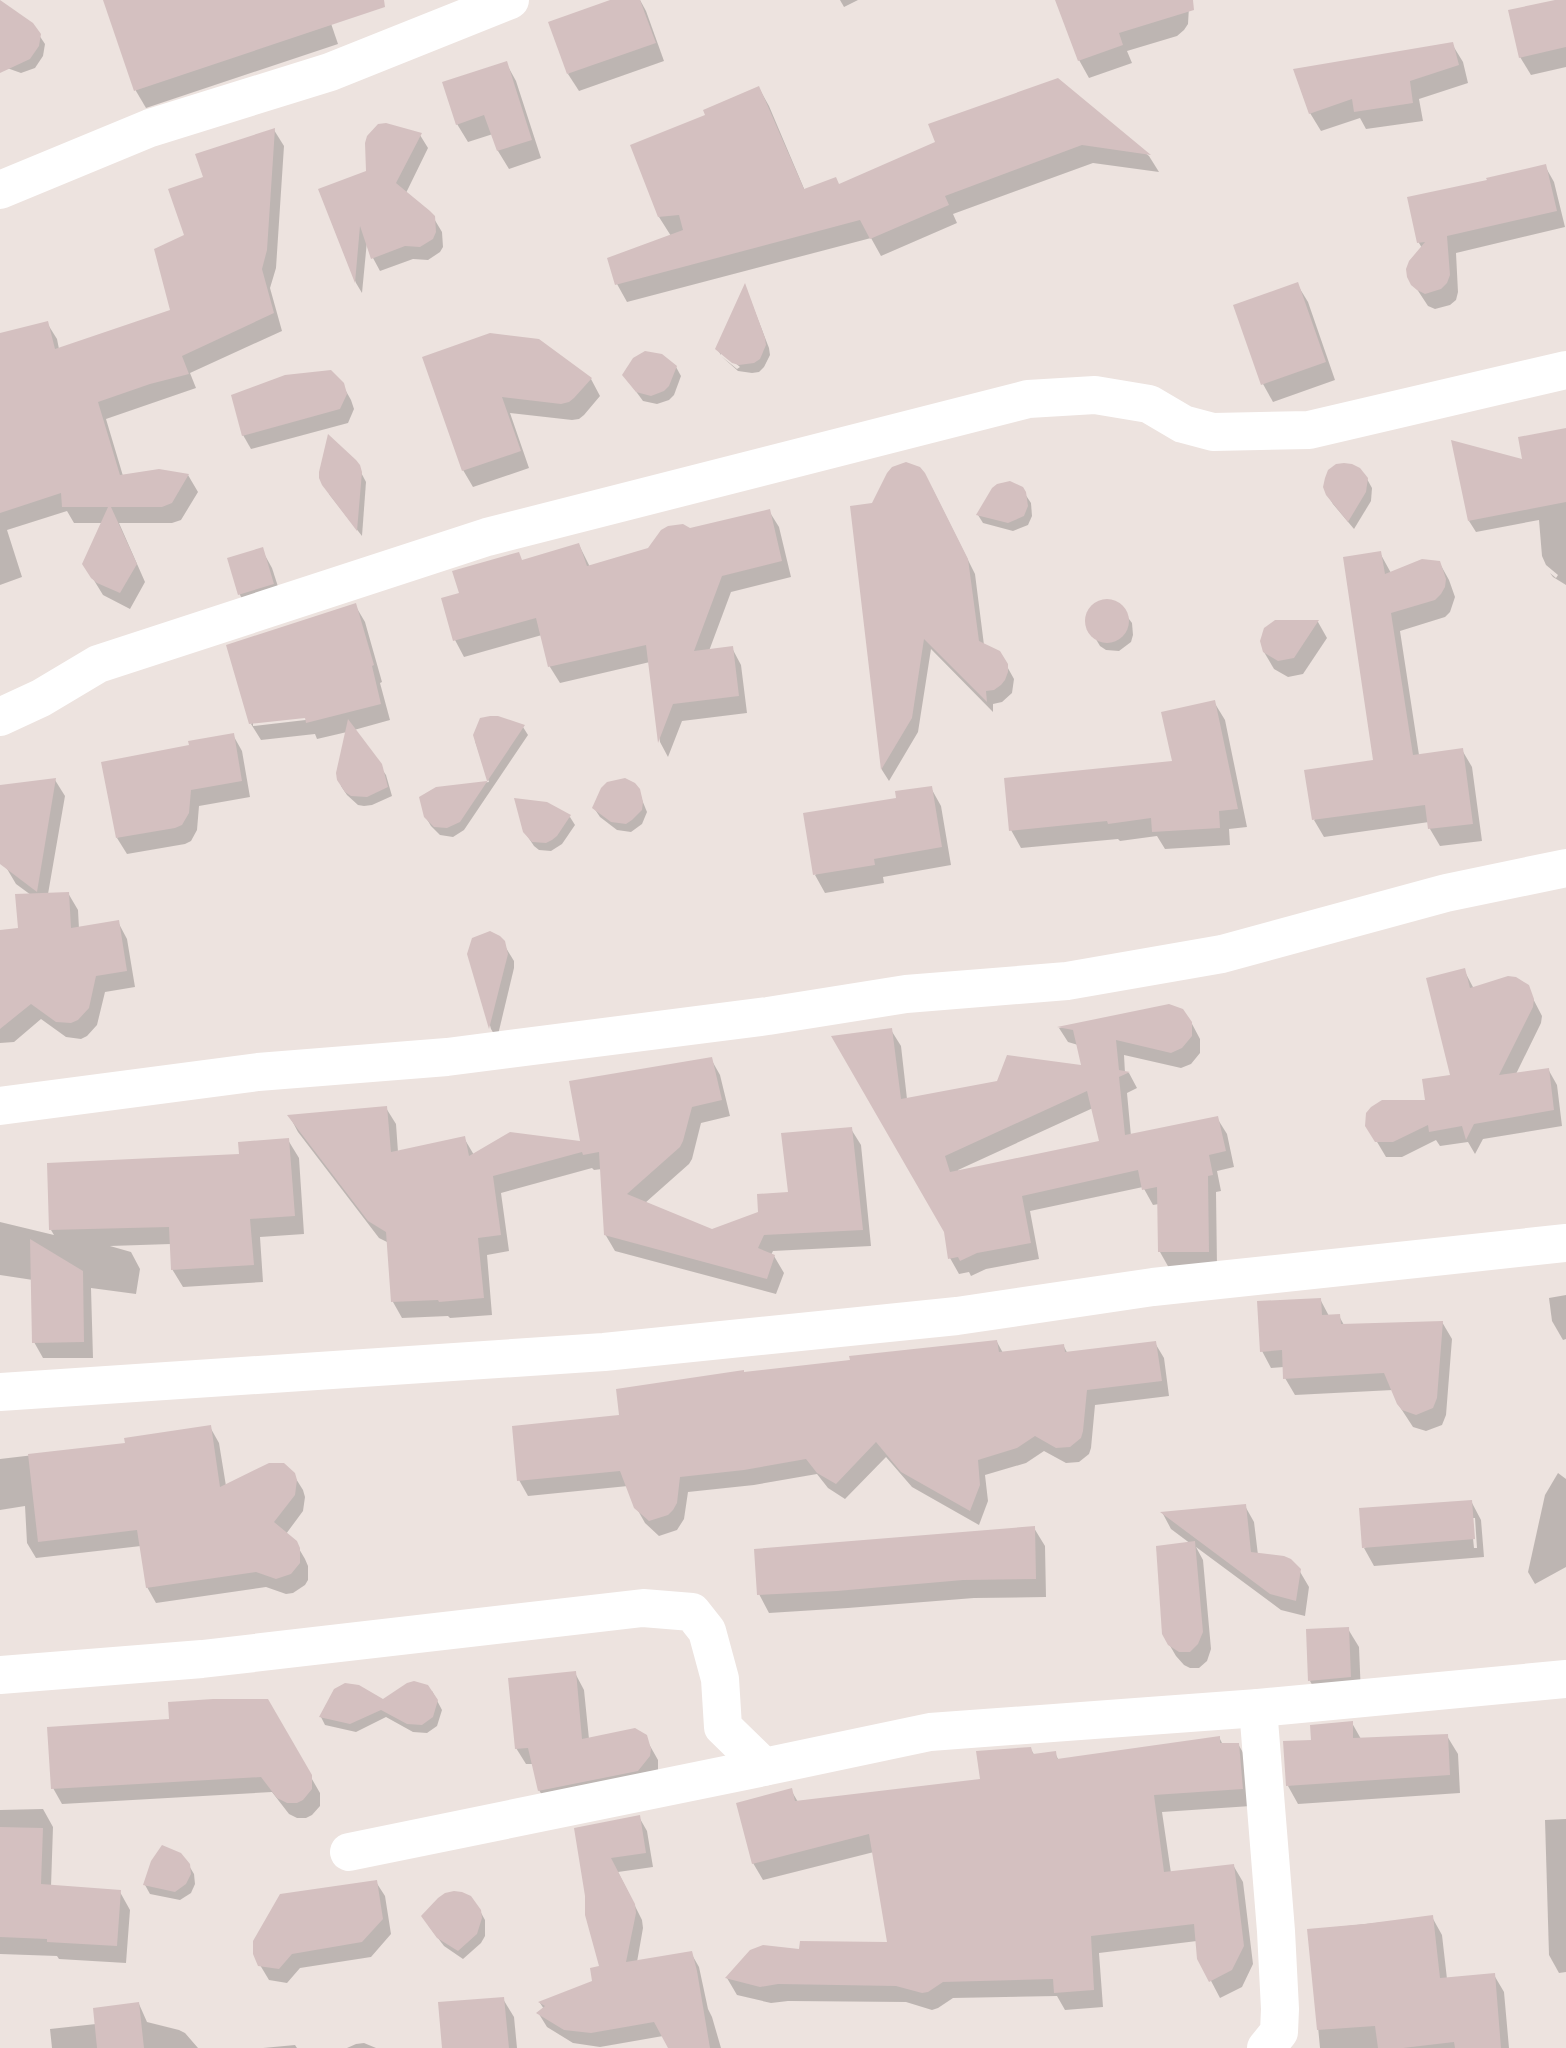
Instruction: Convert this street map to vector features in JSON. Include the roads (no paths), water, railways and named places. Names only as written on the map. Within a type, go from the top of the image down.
[{"type":"street","points":[[0,190],[150,128],[330,72],[510,0]]},
{"type":"street","points":[[0,717],[41,698],[98,664],[487,537],[1028,399],[1096,396],[1149,404],[1183,424],[1213,432],[1309,430],[1566,370]]},
{"type":"street","points":[[0,1106],[258,1072],[447,1057],[768,1016],[906,994],[1067,981],[1222,954],[1446,892],[1566,868]]},
{"type":"street","points":[[0,1392],[618,1350],[957,1317],[1153,1287],[1566,1242]]},
{"type":"street","points":[[0,1675],[202,1659],[643,1608],[692,1612],[707,1631],[720,1679],[723,1727],[764,1768]]},
{"type":"street","points":[[349,1852],[930,1732],[1258,1708],[1566,1679]]},
{"type":"street","points":[[1258,1708],[1280,2009],[1279,2032],[1265,2048]]}]
